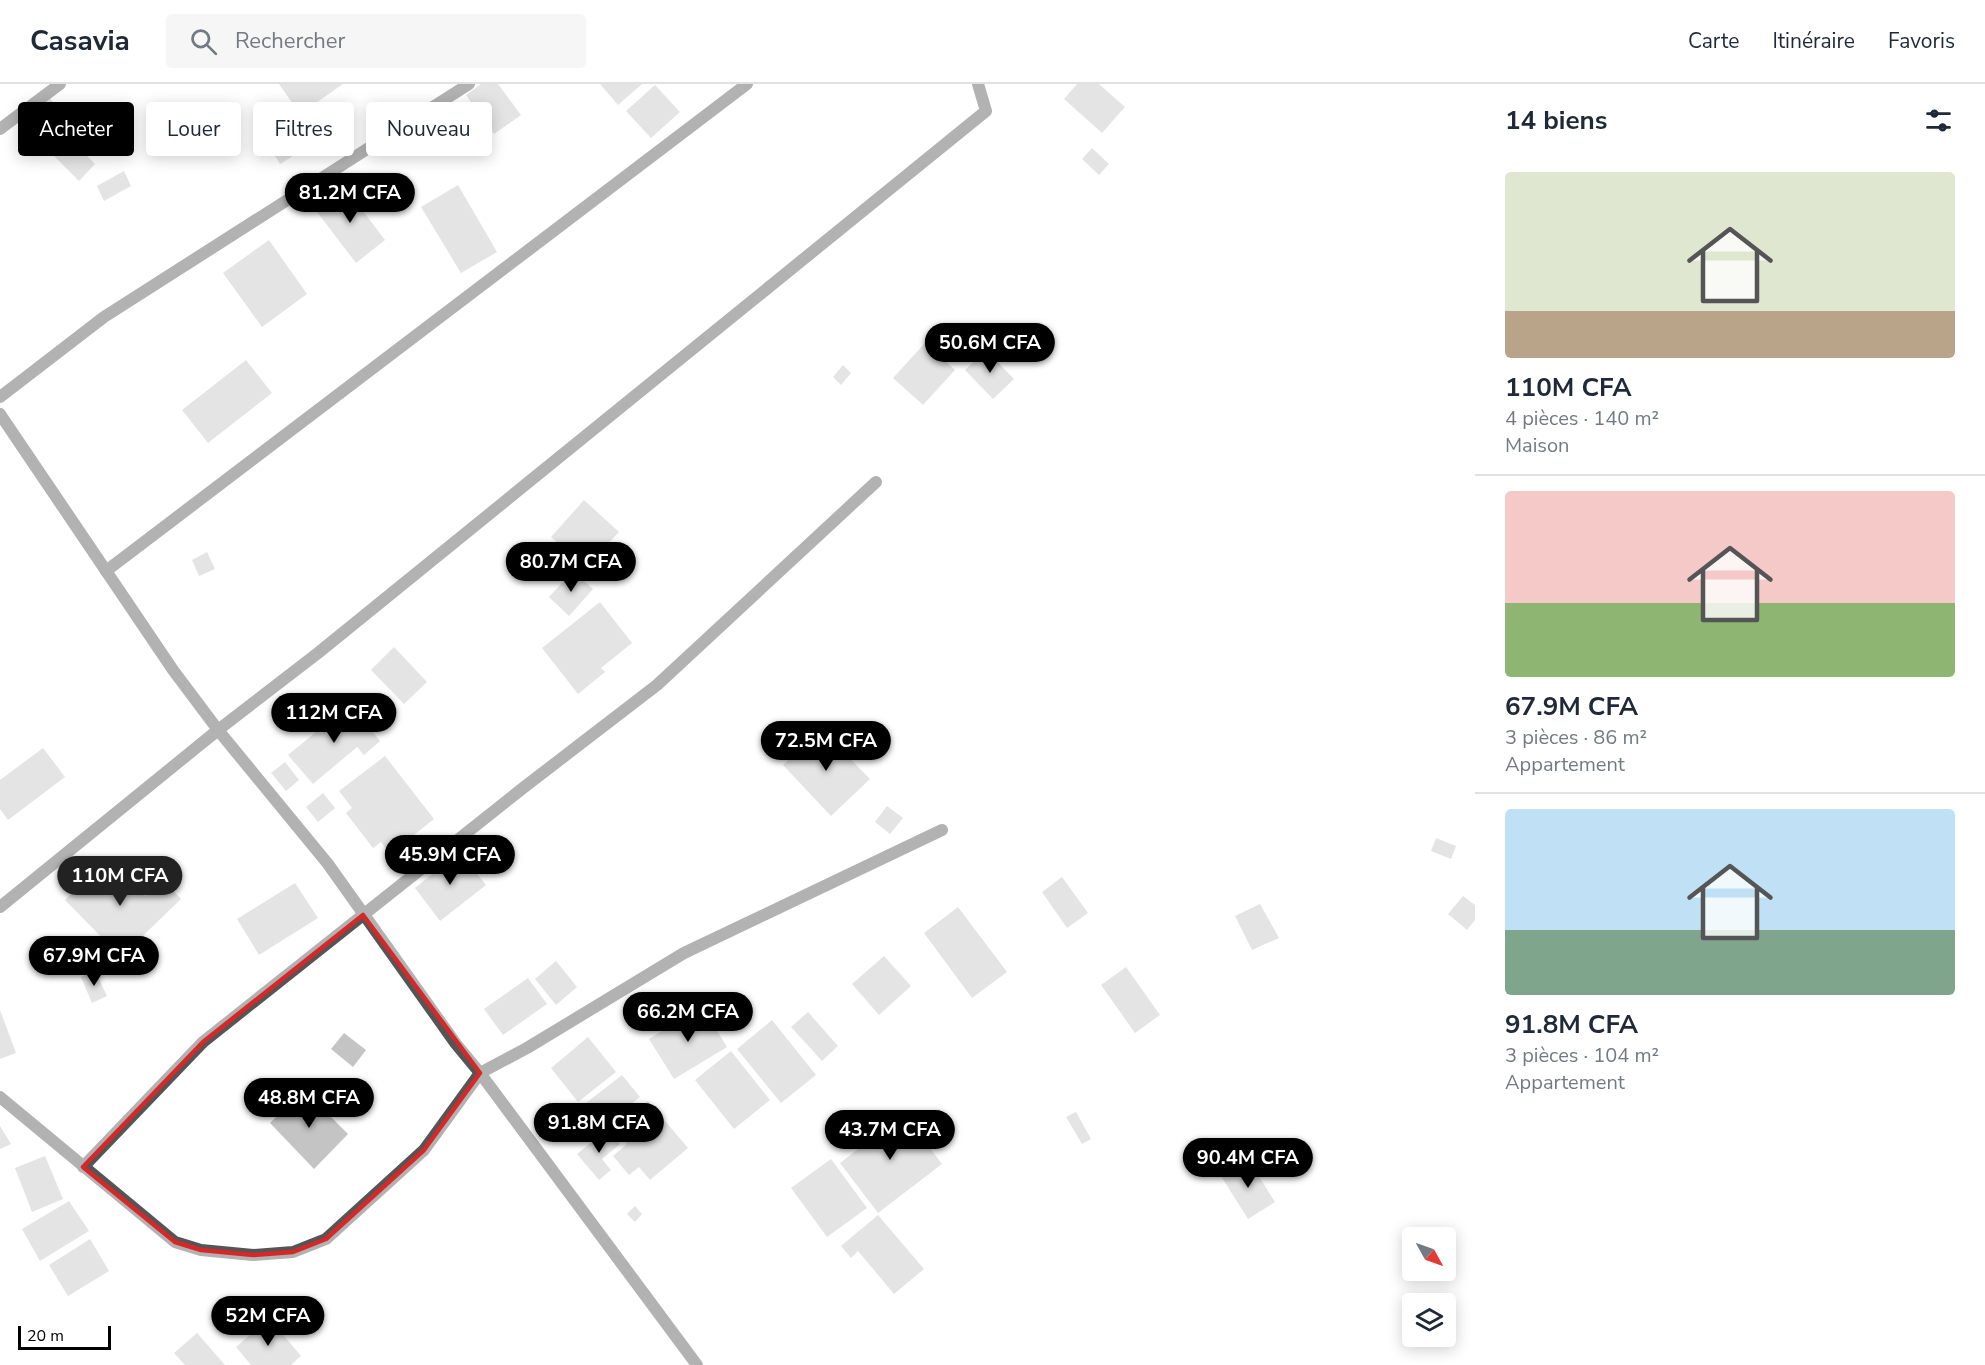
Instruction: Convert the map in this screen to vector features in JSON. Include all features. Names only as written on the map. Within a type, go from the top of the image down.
[{"type":"street","points":[[0,129],[60,84]]},
{"type":"street","points":[[0,398],[104,317],[469,84]]},
{"type":"street","points":[[106,571],[747,84]]},
{"type":"street","points":[[0,907],[218,730],[318,653],[986,111],[978,84]]},
{"type":"street","points":[[0,414],[173,670],[218,730],[328,864],[456,1044],[698,1365]]},
{"type":"street","points":[[83,1167],[203,1042],[657,685],[876,482]]},
{"type":"street","points":[[0,1097],[175,1242],[201,1250],[253,1255],[293,1252],[326,1239],[424,1150],[480,1073],[684,953],[942,830]]},
{"type":"highlighted area","points":[[363,915],[480,1073],[424,1150],[326,1239],[293,1252],[253,1255],[201,1250],[175,1242],[83,1167],[203,1042]]},
{"type":"building","points":[[279,84],[343,84],[317,102],[292,102]]},
{"type":"building","points":[[481,84],[498,84],[521,115],[494,134],[492,131],[492,102],[471,102],[466,95]]},
{"type":"building","points":[[600,84],[642,84],[618,105]]},
{"type":"building","points":[[1077,84],[1099,84],[1125,107],[1102,133],[1064,99]]},
{"type":"building","points":[[655,85],[680,112],[651,138],[626,111]]},
{"type":"building","points":[[48,96],[53,102],[41,102]]},
{"type":"building","points":[[1092,148],[1109,164],[1099,175],[1082,159]]},
{"type":"building","points":[[54,156],[87,156],[95,164],[79,181]]},
{"type":"building","points":[[275,156],[293,156],[280,164]]},
{"type":"building","points":[[124,171],[131,186],[104,201],[97,186]]},
{"type":"building","points":[[458,185],[497,252],[461,273],[421,207]]},
{"type":"building","points":[[344,186],[385,240],[356,263],[314,208]]},
{"type":"building","points":[[269,240],[307,294],[262,327],[223,273]]},
{"type":"building","points":[[925,343],[955,370],[923,405],[893,378]]},
{"type":"building","points":[[986,350],[1014,379],[993,399],[965,370]]},
{"type":"building","points":[[246,360],[272,393],[208,443],[182,410]]},
{"type":"building","points":[[843,365],[851,373],[841,385],[833,377]]},
{"type":"building","points":[[584,500],[619,532],[590,563],[569,544],[564,549],[551,537]]},
{"type":"building","points":[[617,543],[631,556],[610,580],[596,566]]},
{"type":"building","points":[[207,552],[215,569],[199,576],[192,560]]},
{"type":"building","points":[[573,571],[593,589],[569,616],[549,597]]},
{"type":"building","points":[[600,602],[632,643],[601,668],[605,672],[578,694],[542,648]]},
{"type":"building","points":[[394,647],[427,682],[404,704],[371,670]]},
{"type":"building","points":[[350,704],[380,741],[364,755],[357,747],[313,784],[288,755]]},
{"type":"building","points":[[821,729],[870,779],[831,816],[783,765]]},
{"type":"building","points":[[43,748],[65,777],[8,820],[0,809],[0,780]]},
{"type":"building","points":[[385,756],[434,819],[390,854],[381,842],[373,848],[346,813],[352,808],[339,791]]},
{"type":"building","points":[[285,762],[299,780],[286,791],[271,773]]},
{"type":"building","points":[[323,793],[335,808],[318,822],[306,807]]},
{"type":"building","points":[[887,806],[903,818],[890,834],[875,822]]},
{"type":"building","points":[[1436,838],[1456,846],[1451,859],[1431,851]]},
{"type":"building","points":[[460,852],[486,885],[440,921],[415,888]]},
{"type":"building","points":[[100,864],[110,875],[118,868],[145,896],[162,879],[181,899],[121,957],[65,900]]},
{"type":"building","points":[[1062,877],[1088,913],[1067,928],[1042,892]]},
{"type":"building","points":[[295,883],[318,918],[259,955],[237,919]]},
{"type":"building","points":[[1463,896],[1475,905],[1475,920],[1467,930],[1448,914]]},
{"type":"building","points":[[1260,904],[1279,938],[1252,950],[1235,916]]},
{"type":"building","points":[[958,907],[1007,972],[972,998],[924,933]]},
{"type":"building","points":[[884,956],[911,986],[879,1015],[852,984]]},
{"type":"building","points":[[556,961],[577,987],[556,1005],[535,979]]},
{"type":"building","points":[[1126,967],[1160,1015],[1135,1033],[1101,985]]},
{"type":"building","points":[[95,971],[107,996],[92,1003],[81,977]]},
{"type":"building","points":[[528,978],[547,1004],[503,1035],[484,1009]]},
{"type":"building","points":[[702,1006],[727,1047],[674,1079],[649,1039]]},
{"type":"building","points":[[0,1010],[16,1053],[0,1059]]},
{"type":"building","points":[[808,1012],[838,1046],[822,1061],[791,1027]]},
{"type":"building","points":[[772,1020],[816,1075],[781,1103],[737,1049]]},
{"type":"building","points":[[344,1033],[366,1050],[353,1067],[331,1049]]},
{"type":"building","points":[[588,1037],[616,1072],[578,1102],[551,1068]]},
{"type":"building","points":[[731,1051],[770,1100],[734,1129],[695,1080]]},
{"type":"building","points":[[622,1075],[640,1097],[585,1141],[567,1118]]},
{"type":"building","points":[[304,1090],[348,1134],[314,1169],[270,1123]]},
{"type":"building","points":[[648,1101],[688,1148],[650,1180],[639,1167],[629,1175],[613,1156],[627,1144],[614,1130]]},
{"type":"building","points":[[901,1110],[942,1164],[878,1213],[840,1163],[862,1146],[855,1137],[871,1125],[875,1130]]},
{"type":"building","points":[[1076,1112],[1091,1139],[1082,1144],[1066,1117]]},
{"type":"building","points":[[0,1126],[11,1144],[0,1149]]},
{"type":"building","points":[[608,1129],[620,1144],[602,1159],[611,1170],[599,1180],[577,1154]]},
{"type":"building","points":[[45,1156],[63,1199],[32,1212],[15,1168]]},
{"type":"building","points":[[831,1159],[867,1208],[827,1237],[791,1188]]},
{"type":"building","points":[[1248,1159],[1275,1202],[1248,1219],[1221,1176]]},
{"type":"building","points":[[69,1201],[89,1231],[40,1261],[22,1229]]},
{"type":"building","points":[[635,1206],[642,1214],[635,1222],[627,1214]]},
{"type":"building","points":[[878,1215],[924,1269],[894,1294],[858,1251],[851,1258],[841,1246]]},
{"type":"building","points":[[90,1239],[109,1271],[68,1296],[49,1265]]},
{"type":"building","points":[[269,1318],[301,1356],[291,1365],[251,1365],[236,1347]]},
{"type":"building","points":[[197,1333],[225,1365],[185,1365],[174,1353]]}]
